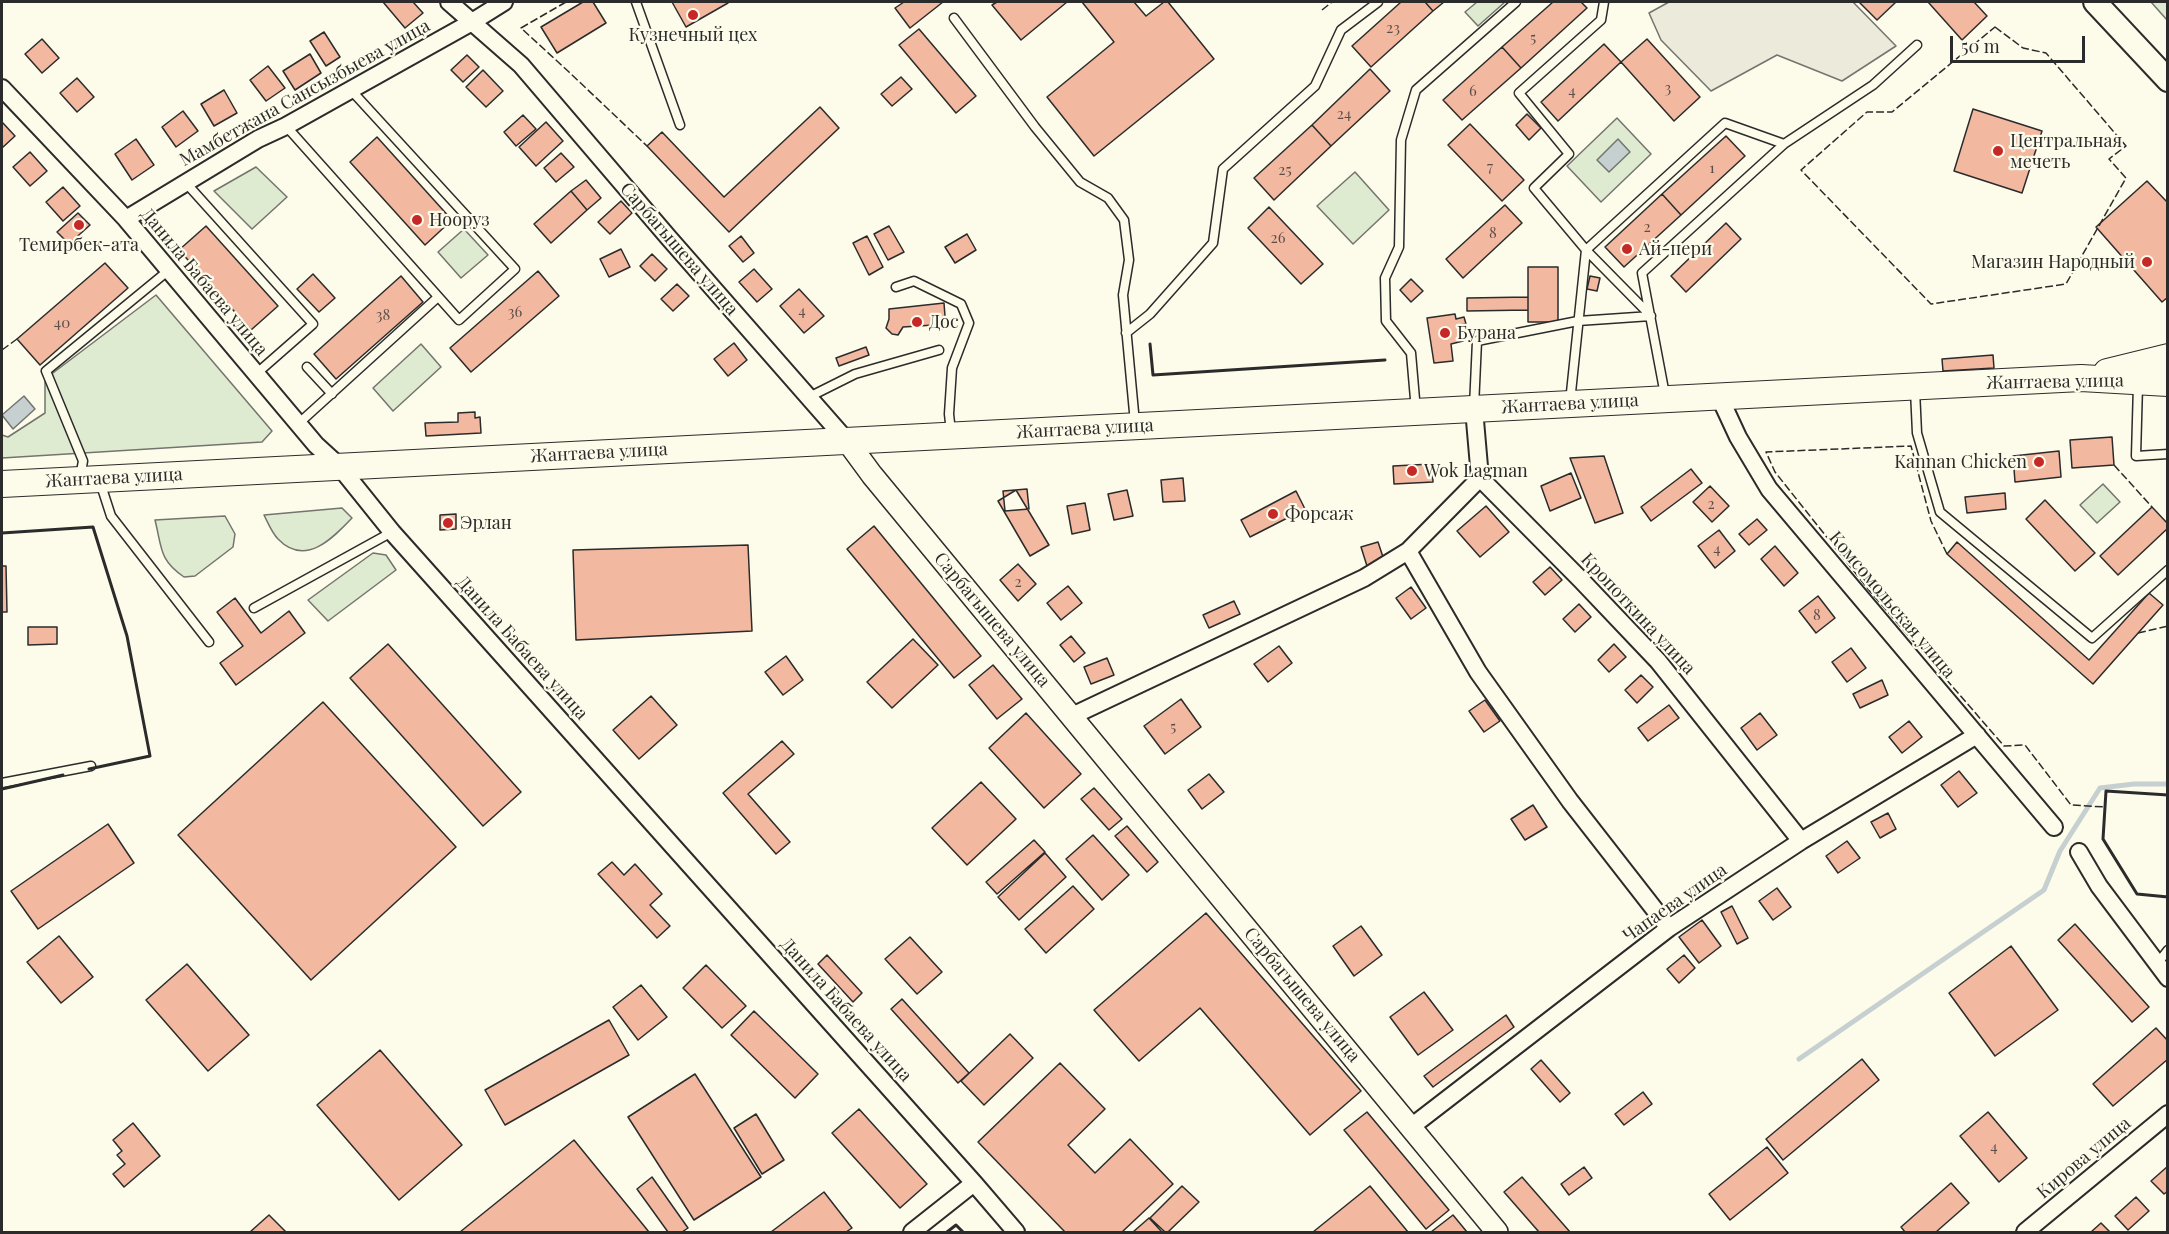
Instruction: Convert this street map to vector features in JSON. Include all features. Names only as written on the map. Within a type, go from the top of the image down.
[{"type":"main road","points":[[2094,2],[2168,80]]},
{"type":"main road","points":[[2081,378],[2168,357]]},
{"type":"main road","name":"Жантаева улица","points":[[2,484],[2081,378],[2168,383]]},
{"type":"street","points":[[449,2],[472,22]]},
{"type":"street","name":"Мамбетжана Сансызбыева улица","points":[[126,219],[258,139],[286,126],[504,2]]},
{"type":"street","name":"Сарбагышева улица","points":[[472,22],[521,65],[847,441],[1497,1233]]},
{"type":"street","name":"Данила Бабаева улица","points":[[2,88],[126,219],[316,445],[339,466],[393,532],[974,1183],[1016,1233]]},
{"type":"street","name":"Комсомольская улица","points":[[1719,396],[1738,437],[1769,489],[2054,827]]},
{"type":"street","points":[[1072,716],[1364,578],[1408,551],[1480,478],[1474,409]]},
{"type":"street","name":"Кропоткина улица","points":[[1480,478],[1658,661],[1801,841]]},
{"type":"street","points":[[1408,551],[1478,672],[1570,801],[1669,928]]},
{"type":"street","name":"Чапаева улица","points":[[1411,1127],[1669,928],[1801,841],[1977,735]]},
{"type":"street","points":[[2079,852],[2099,886],[2162,971]]},
{"type":"street","name":"Кирова улица","points":[[2025,1233],[2168,1114]]},
{"type":"street","points":[[912,1233],[974,1183]]},
{"type":"lane","points":[[636,2],[680,125]]},
{"type":"lane","points":[[1126,333],[1150,314],[1213,243],[1223,169],[1315,86],[1341,30],[1378,2]]},
{"type":"lane","points":[[1416,412],[1411,353],[1386,321],[1385,278],[1399,247],[1401,140],[1416,90],[1516,2]]},
{"type":"lane","points":[[1604,2],[1601,20],[1519,93],[1569,154],[1533,188],[1586,250],[1651,316]]},
{"type":"lane","points":[[954,18],[1035,127],[1080,182],[1108,198],[1124,220],[1129,260],[1123,295],[1135,426]]},
{"type":"lane","points":[[1666,399],[1642,273],[1784,144],[1873,85],[1917,45]]},
{"type":"lane","points":[[286,126],[459,320],[515,269],[350,89]]},
{"type":"lane","points":[[1570,404],[1586,250],[1725,123],[1784,144]]},
{"type":"lane","points":[[186,183],[313,324],[256,374]]},
{"type":"lane","points":[[169,270],[46,371],[89,479],[111,516],[209,642]]},
{"type":"lane","points":[[896,287],[914,281],[924,285],[961,304],[969,323],[952,368],[949,414],[951,435]]},
{"type":"lane","points":[[298,424],[438,297]]},
{"type":"lane","points":[[1474,409],[1477,340],[1578,321],[1651,316]]},
{"type":"lane","points":[[809,397],[855,374],[939,350]]},
{"type":"lane","points":[[307,367],[332,394]]},
{"type":"lane","points":[[2139,381],[2136,456],[2168,454]]},
{"type":"lane","points":[[1915,386],[1917,433],[1940,512],[2091,638],[2168,570]]},
{"type":"lane","points":[[254,608],[393,532]]},
{"type":"lane","points":[[2,783],[91,766]]},
{"type":"lane","points":[[2162,971],[2168,950]]},
{"type":"green space","points":[[1477,2],[1505,2],[1478,26],[1465,12]]},
{"type":"green space","points":[[2151,2],[2167,2],[2167,20]]},
{"type":"green space","points":[[1617,118],[1651,154],[1601,202],[1567,166]]},
{"type":"green space","points":[[256,167],[287,197],[252,229],[214,191]]},
{"type":"green space","points":[[1355,172],[1389,210],[1353,244],[1317,206]]},
{"type":"green space","points":[[464,229],[488,255],[461,278],[438,252]]},
{"type":"green space","points":[[156,295],[272,431],[262,442],[2,458],[2,435],[8,437],[45,413],[45,379]]},
{"type":"green space","points":[[421,344],[441,367],[393,411],[373,388]]},
{"type":"green space","points":[[2103,484],[2120,502],[2097,523],[2080,505]]},
{"type":"green space","points":[[342,508],[352,518],[327,541],[308,550],[288,547],[272,531],[264,515]]},
{"type":"green space","points":[[225,516],[235,534],[233,547],[195,576],[184,577],[170,565],[163,553],[155,520]]},
{"type":"green space","points":[[373,553],[386,555],[396,570],[328,621],[308,600]]},
{"type":"shaded area","points":[[1669,2],[1853,2],[1896,46],[1842,81],[1777,55],[1711,91],[1661,40],[1649,13]]},
{"type":"shaded area","points":[[1618,139],[1630,152],[1609,172],[1597,160]]},
{"type":"shaded area","points":[[24,396],[35,409],[13,429],[2,415]]},
{"type":"building","points":[[383,2],[413,2],[423,13],[405,28]]},
{"type":"building","points":[[583,2],[593,2],[606,23],[557,53],[541,27]]},
{"type":"building","name":"Кузнечный цех","points":[[672,2],[727,2],[728,3],[686,27]]},
{"type":"building","points":[[904,2],[943,2],[910,28],[895,8]]},
{"type":"building","points":[[997,2],[1067,2],[1021,40],[992,5]]},
{"type":"building","points":[[1082,2],[1134,2],[1146,16],[1164,2],[1168,2],[1214,59],[1094,156],[1047,97],[1114,42]]},
{"type":"building","points":[[1401,2],[1425,2],[1433,11],[1371,67],[1352,46]]},
{"type":"building","points":[[1425,2],[1444,2],[1433,11]]},
{"type":"building","points":[[1553,2],[1581,2],[1587,8],[1521,68],[1502,47]]},
{"type":"building","points":[[1859,2],[1896,2],[1877,20]]},
{"type":"building","points":[[1928,2],[1974,2],[1987,16],[1962,40]]},
{"type":"building","points":[[919,29],[976,96],[956,113],[899,45]]},
{"type":"building","points":[[324,32],[340,57],[326,66],[310,41]]},
{"type":"building","points":[[42,39],[59,58],[42,73],[25,54]]},
{"type":"building","points":[[1647,39],[1700,97],[1674,121],[1621,62]]},
{"type":"building","points":[[1604,44],[1621,62],[1558,121],[1541,102]]},
{"type":"building","points":[[1502,47],[1521,68],[1462,120],[1443,100]]},
{"type":"building","points":[[310,54],[321,73],[295,90],[283,71]]},
{"type":"building","points":[[467,55],[479,67],[463,82],[451,70]]},
{"type":"building","points":[[268,66],[285,88],[266,101],[250,80]]},
{"type":"building","points":[[1370,69],[1390,91],[1331,146],[1312,125]]},
{"type":"building","points":[[483,70],[503,91],[486,107],[466,87]]},
{"type":"building","points":[[901,77],[912,89],[892,106],[881,94]]},
{"type":"building","points":[[77,78],[94,97],[77,112],[60,93]]},
{"type":"building","points":[[224,90],[237,113],[214,126],[201,104]]},
{"type":"building","points":[[820,107],[839,128],[729,232],[647,146],[662,132],[724,197]]},
{"type":"building","name":"Центральная мечеть","points":[[1973,109],[2042,131],[2022,193],[1954,171]]},
{"type":"building","points":[[183,111],[198,131],[176,147],[162,127]]},
{"type":"building","points":[[1527,114],[1541,128],[1529,140],[1516,125]]},
{"type":"building","points":[[523,115],[536,129],[516,146],[504,132]]},
{"type":"building","points":[[2,122],[15,136],[2,148]]},
{"type":"building","points":[[546,122],[563,141],[536,166],[519,147]]},
{"type":"building","points":[[1470,124],[1524,180],[1502,201],[1448,145]]},
{"type":"building","points":[[1312,125],[1331,146],[1274,200],[1254,178]]},
{"type":"building","points":[[1726,136],[1745,156],[1681,215],[1662,194]]},
{"type":"building","points":[[377,137],[452,220],[425,245],[350,162]]},
{"type":"building","points":[[136,139],[154,165],[132,180],[115,154]]},
{"type":"building","points":[[30,152],[47,171],[30,186],[13,167]]},
{"type":"building","points":[[561,153],[574,167],[556,182],[544,168]]},
{"type":"building","points":[[586,180],[601,198],[587,210],[571,191]]},
{"type":"building","name":"Магазин Народный","points":[[2147,181],[2168,203],[2168,297],[2162,302],[2096,227]]},
{"type":"building","points":[[63,187],[80,206],[63,221],[46,202]]},
{"type":"building","points":[[571,191],[587,210],[551,243],[534,224]]},
{"type":"building","points":[[1662,194],[1681,215],[1624,267],[1605,247]]},
{"type":"building","points":[[621,201],[632,213],[610,234],[598,222]]},
{"type":"building","points":[[1505,205],[1522,223],[1463,278],[1446,259]]},
{"type":"building","points":[[1269,207],[1323,264],[1301,284],[1248,228]]},
{"type":"building","points":[[78,213],[90,225],[69,244],[57,232]]},
{"type":"building","points":[[1726,223],[1741,239],[1686,292],[1671,276]]},
{"type":"building","points":[[206,226],[278,306],[251,330],[179,250]]},
{"type":"building","points":[[889,226],[904,252],[888,260],[874,234]]},
{"type":"building","points":[[967,234],[976,250],[955,263],[945,247]]},
{"type":"building","points":[[741,236],[754,253],[743,262],[729,246]]},
{"type":"building","points":[[867,236],[883,267],[869,275],[853,243]]},
{"type":"building","points":[[621,249],[630,267],[609,277],[600,259]]},
{"type":"building","points":[[652,254],[667,269],[655,281],[640,266]]},
{"type":"building","points":[[105,263],[128,288],[40,365],[17,339]]},
{"type":"building","points":[[1528,267],[1558,267],[1558,322],[1528,322]]},
{"type":"building","points":[[754,269],[772,289],[757,302],[739,282]]},
{"type":"building","points":[[538,271],[559,296],[471,372],[450,348]]},
{"type":"building","points":[[313,274],[335,298],[319,312],[297,289]]},
{"type":"building","points":[[401,276],[423,302],[336,379],[314,354]]},
{"type":"building","points":[[1590,276],[1600,278],[1597,291],[1587,289]]},
{"type":"building","points":[[1411,279],[1423,291],[1411,302],[1400,290]]},
{"type":"building","points":[[677,284],[689,296],[673,311],[661,299]]},
{"type":"building","points":[[799,289],[824,316],[804,333],[780,306]]},
{"type":"building","points":[[1528,297],[1528,310],[1467,311],[1467,298]]},
{"type":"building","name":"Дос","points":[[944,303],[946,329],[938,329],[934,325],[903,327],[898,335],[892,334],[886,328],[889,309]]},
{"type":"building","name":"Бурана","points":[[1455,314],[1456,319],[1464,317],[1466,324],[1459,325],[1463,341],[1451,344],[1453,361],[1434,363],[1427,318]]},
{"type":"building","points":[[734,343],[747,360],[728,376],[714,359]]},
{"type":"building","points":[[866,347],[869,355],[839,366],[836,358]]},
{"type":"building","points":[[1993,355],[1994,368],[1943,371],[1942,359]]},
{"type":"building","points":[[475,412],[475,418],[480,417],[481,433],[426,436],[425,423],[458,422],[458,413]]},
{"type":"building","points":[[2112,437],[2114,465],[2072,468],[2070,440]]},
{"type":"building","points":[[2059,451],[2061,477],[2015,482],[2013,456]]},
{"type":"building","points":[[1604,456],[1623,513],[1595,523],[1570,458]]},
{"type":"building","points":[[1432,464],[1433,482],[1394,484],[1393,466]]},
{"type":"building","points":[[1691,469],[1702,483],[1651,521],[1641,507]]},
{"type":"building","points":[[1571,473],[1581,498],[1550,511],[1541,486]]},
{"type":"building","points":[[1183,478],[1185,501],[1163,502],[1161,480]]},
{"type":"building","points":[[1710,486],[1729,506],[1712,522],[1693,502]]},
{"type":"building","points":[[1027,489],[1029,509],[1005,511],[1003,491]]},
{"type":"building","points":[[1016,490],[1049,545],[1030,556],[998,501]]},
{"type":"building","points":[[1127,490],[1133,516],[1114,520],[1108,494]]},
{"type":"building","name":"Форсаж","points":[[1296,491],[1305,509],[1250,537],[1241,520]]},
{"type":"building","points":[[2005,493],[2006,509],[1967,513],[1965,497]]},
{"type":"building","points":[[2045,500],[2095,553],[2075,571],[2026,519]]},
{"type":"building","points":[[1085,503],[1090,530],[1072,534],[1067,506]]},
{"type":"building","points":[[1486,506],[1509,532],[1480,557],[1457,531]]},
{"type":"building","points":[[2152,507],[2168,524],[2168,528],[2118,575],[2100,556]]},
{"type":"building","points":[[456,514],[456,529],[440,530],[440,515]]},
{"type":"building","points":[[1757,519],[1767,530],[1749,545],[1739,534]]},
{"type":"building","points":[[874,526],[981,656],[954,678],[847,549]]},
{"type":"building","points":[[1719,530],[1735,551],[1715,568],[1698,546]]},
{"type":"building","points":[[1378,542],[1384,560],[1367,566],[1361,547]]},
{"type":"building","points":[[1957,542],[2089,660],[2149,593],[2163,605],[2093,684],[1947,554]]},
{"type":"building","points":[[748,545],[752,631],[576,640],[573,550]]},
{"type":"building","points":[[1775,546],[1798,573],[1784,586],[1761,559]]},
{"type":"building","points":[[1018,564],[1036,584],[1018,601],[1000,580]]},
{"type":"building","points":[[2,566],[6,566],[7,612],[2,612]]},
{"type":"building","points":[[1550,567],[1562,580],[1545,595],[1533,582]]},
{"type":"building","points":[[1068,586],[1082,603],[1061,620],[1047,603]]},
{"type":"building","points":[[1411,587],[1426,608],[1411,619],[1396,598]]},
{"type":"building","points":[[1818,596],[1835,618],[1816,633],[1799,611]]},
{"type":"building","points":[[235,598],[261,633],[289,611],[305,633],[236,685],[220,663],[243,646],[217,612]]},
{"type":"building","points":[[1234,601],[1240,614],[1209,628],[1203,615]]},
{"type":"building","points":[[1579,604],[1591,617],[1575,632],[1563,619]]},
{"type":"building","points":[[28,627],[57,627],[57,644],[28,645]]},
{"type":"building","points":[[1071,636],[1085,653],[1074,662],[1060,645]]},
{"type":"building","points":[[913,639],[938,665],[892,708],[867,682]]},
{"type":"building","points":[[388,644],[521,792],[483,826],[350,678]]},
{"type":"building","points":[[1614,644],[1626,657],[1609,672],[1598,660]]},
{"type":"building","points":[[1279,646],[1292,663],[1268,682],[1254,664]]},
{"type":"building","points":[[1851,648],[1866,668],[1847,682],[1832,662]]},
{"type":"building","points":[[786,656],[803,680],[783,695],[765,672]]},
{"type":"building","points":[[1107,658],[1114,675],[1091,684],[1084,667]]},
{"type":"building","points":[[993,665],[1022,699],[997,719],[969,685]]},
{"type":"building","points":[[1641,675],[1653,687],[1637,703],[1625,690]]},
{"type":"building","points":[[1882,680],[1888,695],[1860,708],[1853,694]]},
{"type":"building","points":[[651,696],[677,725],[639,759],[613,730]]},
{"type":"building","points":[[1181,699],[1201,727],[1165,754],[1144,726]]},
{"type":"building","points":[[1485,700],[1500,721],[1484,732],[1469,711]]},
{"type":"building","points":[[323,702],[456,847],[311,980],[178,835]]},
{"type":"building","points":[[1669,705],[1679,718],[1648,741],[1638,728]]},
{"type":"building","points":[[1026,713],[1081,774],[1044,808],[989,748]]},
{"type":"building","points":[[1760,713],[1777,735],[1757,750],[1741,728]]},
{"type":"building","points":[[1909,721],[1922,737],[1902,753],[1889,737]]},
{"type":"building","points":[[782,741],[794,754],[748,794],[790,842],[776,854],[723,793]]},
{"type":"building","points":[[1959,771],[1977,793],[1958,807],[1941,785]]},
{"type":"building","points":[[1209,774],[1224,792],[1202,809],[1188,790]]},
{"type":"building","points":[[981,782],[1016,819],[967,865],[932,828]]},
{"type":"building","points":[[1094,788],[1122,819],[1109,830],[1081,799]]},
{"type":"building","points":[[1533,805],[1547,827],[1525,840],[1511,819]]},
{"type":"building","points":[[1888,813],[1896,829],[1880,838],[1871,822]]},
{"type":"building","points":[[108,824],[134,863],[38,929],[11,891]]},
{"type":"building","points":[[1127,826],[1158,862],[1147,872],[1115,836]]},
{"type":"building","points":[[1093,835],[1129,875],[1102,900],[1066,859]]},
{"type":"building","points":[[1034,840],[1045,852],[997,894],[986,882]]},
{"type":"building","points":[[1847,841],[1860,858],[1838,873],[1826,856]]},
{"type":"building","points":[[1045,853],[1066,877],[1019,920],[998,897]]},
{"type":"building","points":[[612,862],[624,875],[635,864],[662,894],[650,905],[670,926],[657,938],[598,874]]},
{"type":"building","points":[[1073,886],[1094,909],[1046,953],[1025,929]]},
{"type":"building","points":[[1777,888],[1791,907],[1773,920],[1759,901]]},
{"type":"building","points":[[1732,906],[1748,938],[1737,944],[1721,912]]},
{"type":"building","points":[[1206,913],[1361,1091],[1310,1135],[1200,1008],[1139,1061],[1094,1010]]},
{"type":"building","points":[[1702,920],[1721,946],[1699,963],[1679,937]]},
{"type":"building","points":[[2075,924],[2149,1007],[2132,1022],[2058,940]]},
{"type":"building","points":[[1361,926],[1382,955],[1354,976],[1333,946]]},
{"type":"building","points":[[59,936],[93,977],[61,1003],[27,962]]},
{"type":"building","points":[[910,937],[942,972],[917,994],[885,959]]},
{"type":"building","points":[[2011,946],[2058,1010],[1995,1056],[1949,993]]},
{"type":"building","points":[[827,955],[862,993],[853,1002],[818,964]]},
{"type":"building","points":[[1684,955],[1695,968],[1679,983],[1667,969]]},
{"type":"building","points":[[187,964],[249,1035],[208,1071],[146,1000]]},
{"type":"building","points":[[706,965],[746,1006],[722,1028],[683,988]]},
{"type":"building","points":[[641,985],[667,1017],[638,1040],[613,1007]]},
{"type":"building","points":[[1424,992],[1453,1030],[1418,1055],[1390,1017]]},
{"type":"building","points":[[902,999],[969,1073],[958,1083],[891,1009]]},
{"type":"building","points":[[754,1011],[818,1074],[795,1098],[731,1035]]},
{"type":"building","points":[[1506,1015],[1514,1027],[1433,1087],[1424,1076]]},
{"type":"building","points":[[609,1020],[629,1055],[505,1125],[485,1090]]},
{"type":"building","points":[[2156,1028],[2168,1041],[2168,1059],[2113,1106],[2093,1084]]},
{"type":"building","points":[[1010,1034],[1033,1058],[984,1105],[961,1081]]},
{"type":"building","points":[[380,1050],[462,1145],[399,1200],[317,1105]]},
{"type":"building","points":[[1862,1059],[1879,1080],[1783,1160],[1766,1139]]},
{"type":"building","points":[[1541,1060],[1570,1093],[1560,1102],[1531,1069]]},
{"type":"building","points":[[1060,1063],[1105,1109],[1068,1145],[1095,1173],[1130,1139],[1173,1184],[1122,1232],[1065,1232],[978,1142]]},
{"type":"building","points":[[695,1074],[761,1177],[694,1220],[628,1117]]},
{"type":"building","points":[[1643,1092],[1652,1104],[1624,1125],[1615,1114]]},
{"type":"building","points":[[859,1109],[927,1184],[900,1208],[832,1133]]},
{"type":"building","points":[[1367,1112],[1449,1210],[1426,1229],[1344,1130]]},
{"type":"building","points":[[1988,1112],[2027,1158],[1999,1182],[1960,1136]]},
{"type":"building","points":[[756,1114],[784,1160],[762,1174],[734,1128]]},
{"type":"building","points":[[133,1123],[160,1156],[124,1187],[113,1174],[125,1164],[117,1155],[122,1151],[113,1140]]},
{"type":"building","points":[[574,1140],[649,1232],[460,1232]]},
{"type":"building","points":[[1767,1147],[1788,1173],[1730,1220],[1709,1194]]},
{"type":"building","points":[[2168,1166],[2168,1191],[2164,1194],[2151,1181]]},
{"type":"building","points":[[1584,1167],[1592,1178],[1569,1195],[1561,1184]]},
{"type":"building","points":[[652,1177],[688,1228],[682,1232],[668,1232],[637,1189]]},
{"type":"building","points":[[1522,1177],[1570,1232],[1539,1232],[1504,1192]]},
{"type":"building","points":[[1951,1183],[1969,1203],[1936,1232],[1905,1232],[1901,1227]]},
{"type":"building","points":[[1182,1186],[1199,1202],[1168,1232],[1165,1232],[1150,1218]]},
{"type":"building","points":[[1370,1186],[1408,1232],[1313,1232]]},
{"type":"building","points":[[824,1192],[852,1228],[846,1232],[771,1232]]},
{"type":"building","points":[[2136,1197],[2149,1211],[2128,1230],[2115,1216]]},
{"type":"building","points":[[269,1215],[286,1232],[250,1232]]},
{"type":"building","points":[[1453,1215],[1467,1232],[1431,1232]]},
{"type":"building","points":[[1149,1218],[1162,1232],[1133,1232]]},
{"type":"building","points":[[2101,1223],[2110,1232],[2091,1232]]},
{"type":"waterway","points":[[1799,1059],[2044,890],[2060,851],[2100,788],[2134,784],[2168,784]]},
{"type":"fence","points":[[566,2],[521,28],[647,146]]},
{"type":"fence","points":[[1322,10],[1332,2]]},
{"type":"fence","points":[[1995,27],[2023,48],[2046,53],[2126,146],[2109,159],[2126,178],[2066,284],[1931,304],[1801,170],[1867,112],[1892,112],[1995,27]]},
{"type":"fence","points":[[2,350],[17,339]]},
{"type":"fence","points":[[1947,554],[1931,521],[1911,446],[1766,452],[1775,472],[1868,589],[2004,746],[2025,745],[2071,805],[2105,807]]},
{"type":"fence","points":[[2114,465],[2152,507]]},
{"type":"fence","points":[[2138,633],[2168,626]]},
{"type":"wall","points":[[1150,344],[1153,375],[1385,360]]},
{"type":"wall","points":[[2,533],[93,527],[127,636],[150,756],[89,769]]},
{"type":"wall","points":[[2,789],[63,775]]},
{"type":"wall","points":[[2168,795],[2106,791],[2103,839],[2137,894],[2168,897]]},
{"type":"wall","points":[[947,1232],[956,1225],[963,1232]]},
{"type":"place","name":"Кузнечный цех","points":[[693,15]]},
{"type":"place","name":"Центральная мечеть","points":[[1998,151]]},
{"type":"place","name":"Нооруз","points":[[417,220]]},
{"type":"place","name":"Темирбек-ата","points":[[79,225]]},
{"type":"place","name":"Ай-пери","points":[[1627,249]]},
{"type":"place","name":"Магазин Народный","points":[[2147,262]]},
{"type":"place","name":"Дос","points":[[917,322]]},
{"type":"place","name":"Бурана","points":[[1445,333]]},
{"type":"place","name":"Kannan Chicken","points":[[2039,462]]},
{"type":"place","name":"Wok Lagman","points":[[1412,471]]},
{"type":"place","name":"Форсаж","points":[[1273,514]]},
{"type":"place","name":"Эрлан","points":[[448,523]]}]
